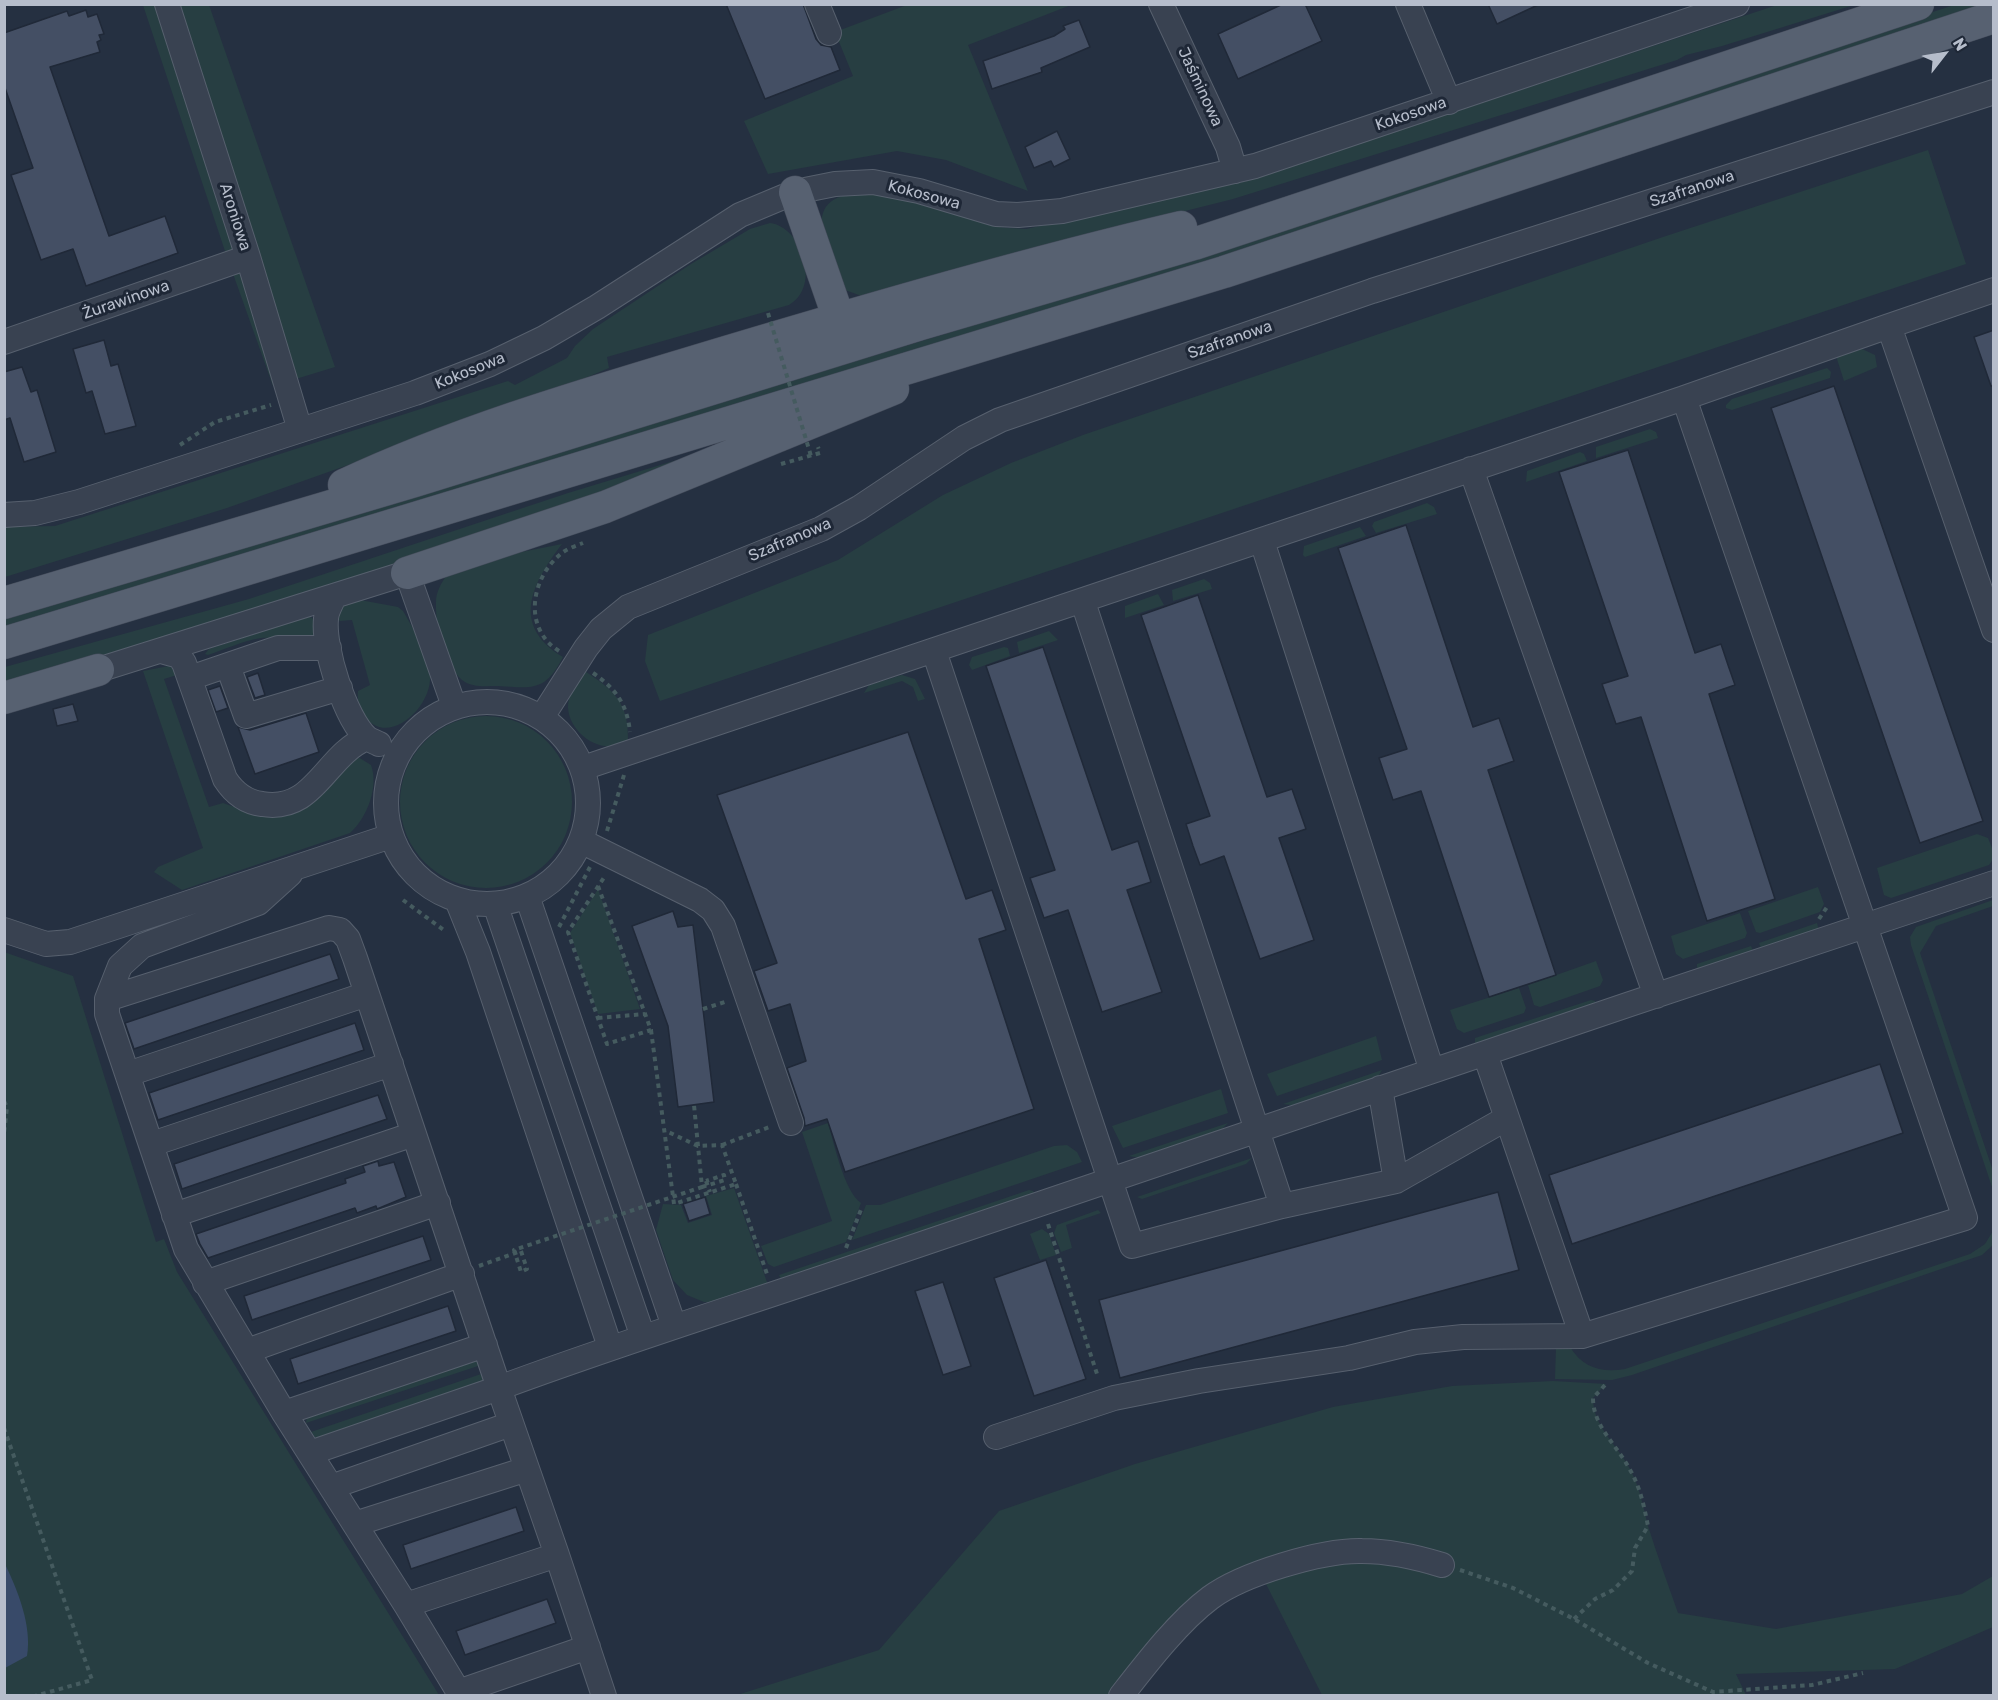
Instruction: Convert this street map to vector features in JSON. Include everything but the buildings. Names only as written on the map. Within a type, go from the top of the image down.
[{"type":"main road","points":[[4,603],[528,446],[921,324],[1194,244],[1918,4]]},
{"type":"main road","points":[[4,643],[1224,272],[1994,17]]},
{"type":"main road","points":[[795,192],[838,319]]},
{"type":"main road","points":[[251,529],[380,469],[567,400],[970,279],[1252,211],[1318,204]]},
{"type":"main road","points":[[407,573],[605,507],[864,403],[1006,338]]},
{"type":"main road","points":[[4,698],[98,670]]},
{"type":"street","name":"Aroniowa","points":[[166,4],[248,257],[300,430]]},
{"type":"street","points":[[817,4],[829,33]]},
{"type":"street","name":"Jaśminowa","points":[[1161,4],[1228,147],[1235,171]]},
{"type":"street","points":[[1408,4],[1449,102]]},
{"type":"street","name":"Kokosowa","points":[[4,515],[35,513],[79,502],[415,393],[526,347],[597,307],[740,215],[795,192],[835,184],[873,182],[919,191],[996,214],[1032,215],[1062,211],[1235,171],[1449,102],[1737,4]]},
{"type":"street","name":"Szafranowa","points":[[542,717],[594,638],[614,617],[628,608],[821,529],[859,508],[964,438],[1000,420],[1372,291],[1994,92]]},
{"type":"street","name":"Żurawinowa","points":[[4,342],[248,257]]},
{"type":"street","points":[[583,768],[1083,602],[1994,290]]},
{"type":"street","points":[[1889,326],[1994,630]]},
{"type":"street","points":[[996,1437],[1114,1398],[1199,1381],[1349,1358],[1415,1342],[1463,1337],[1582,1336],[1965,1218],[1684,398]]},
{"type":"street","points":[[1471,469],[1656,996]]},
{"type":"street","points":[[1262,541],[1432,1071]]},
{"type":"street","points":[[98,670],[407,573],[454,706]]},
{"type":"street","points":[[334,597],[326,619],[329,648],[339,688],[350,716],[367,738],[398,754]]},
{"type":"street","points":[[1083,602],[1282,1206]]},
{"type":"street","points":[[190,678],[278,648],[329,648]]},
{"type":"street","points":[[161,651],[179,656],[190,678],[225,779],[237,794],[255,803],[280,805],[295,800],[312,789],[351,744],[367,738]]},
{"type":"street","points":[[934,651],[1132,1246],[1282,1206],[1396,1181],[1507,1118]]},
{"type":"street","points":[[228,666],[246,716],[339,688]]},
{"type":"street","points":[[493,701],[511,704],[542,717],[568,741],[583,768],[588,805],[581,841],[559,874],[527,896],[495,904],[457,900],[435,890],[416,876],[397,850],[391,836],[386,796],[388,777],[398,754],[414,731],[426,721],[454,706],[493,701]]},
{"type":"street","points":[[4,930],[46,944],[70,942],[391,836]]},
{"type":"street","points":[[581,841],[614,862],[700,900],[718,917],[791,1124]]},
{"type":"street","points":[[298,866],[258,903],[142,946],[120,966],[108,999],[107,1014],[186,1249],[284,1413],[460,1694],[588,1647]]},
{"type":"street","points":[[310,1453],[500,1388],[610,1347],[1994,884]]},
{"type":"street","points":[[527,896],[674,1326]]},
{"type":"street","points":[[457,900],[478,952],[610,1347]]},
{"type":"street","points":[[495,904],[643,1337]]},
{"type":"street","points":[[108,999],[329,928],[340,930],[348,939],[438,1203],[468,1271],[485,1345],[604,1695]]},
{"type":"street","points":[[128,1074],[367,994]]},
{"type":"street","points":[[1485,1054],[1582,1336]]},
{"type":"street","points":[[152,1144],[391,1064]]},
{"type":"street","points":[[1380,1088],[1396,1181]]},
{"type":"street","points":[[174,1215],[414,1134]]},
{"type":"street","points":[[205,1283],[438,1203]]},
{"type":"street","points":[[247,1351],[468,1271]]},
{"type":"street","points":[[284,1413],[485,1345]]},
{"type":"street","points":[[331,1487],[512,1424]]},
{"type":"street","points":[[355,1524],[527,1469]]},
{"type":"street","points":[[1123,1695],[1141,1670],[1208,1599],[1270,1570],[1359,1551],[1415,1557],[1442,1565]]},
{"type":"street","points":[[406,1605],[557,1555]]},
{"type":"path","points":[[768,313],[811,456]]},
{"type":"path","points":[[764,323],[775,319]]},
{"type":"path","points":[[175,449],[215,422],[273,405]]},
{"type":"path","points":[[614,862],[568,932],[605,1045],[651,1030]]},
{"type":"path","points":[[556,933],[592,864],[614,862]]},
{"type":"path","points":[[598,886],[651,1030],[674,1204],[736,1184]]},
{"type":"path","points":[[598,1018],[645,1014]]},
{"type":"path","points":[[4,1101],[7,1107],[4,1134]]},
{"type":"path","points":[[694,1105],[702,1187]]},
{"type":"path","points":[[664,1130],[698,1146],[722,1144],[767,1275],[778,1271]]},
{"type":"path","points":[[468,1271],[521,1251],[527,1269],[521,1272],[514,1250],[702,1187],[725,1180],[724,1175],[706,1181],[710,1192]]},
{"type":"path","points":[[846,1249],[862,1207]]},
{"type":"path","points":[[1048,1224],[1098,1377]]},
{"type":"path","points":[[834,1252],[857,1245]]},
{"type":"path","points":[[1574,1619],[1594,1599],[1613,1590],[1632,1571],[1635,1548],[1648,1526],[1641,1495],[1630,1469],[1599,1425],[1593,1411],[1593,1398],[1606,1384]]},
{"type":"path","points":[[4,1428],[92,1680],[35,1695]]},
{"type":"path","points":[[1442,1565],[1514,1588],[1574,1619],[1648,1663],[1713,1692],[1812,1685],[1863,1673]]},
{"type":"green space","points":[[143,5],[209,5],[335,367],[273,386],[226,254]]},
{"type":"green space","points":[[907,5],[1071,5],[968,45],[1028,191],[946,160],[897,151],[768,174],[744,121],[853,76],[835,32]]},
{"type":"green space","points":[[1777,5],[1854,5],[1686,55],[1677,60],[1233,199],[1013,254],[870,299],[845,290],[823,237],[825,208],[840,197],[864,194],[892,197],[923,204],[993,226],[1026,229],[1246,181]]},
{"type":"green space","points":[[1954,5],[1984,5],[1380,210],[5,630],[5,619],[1126,279]]},
{"type":"green space","points":[[1928,150],[1966,264],[660,701],[645,661],[648,635],[838,560],[943,495],[1011,463],[1083,435],[1663,237]]},
{"type":"green space","points":[[770,223],[781,227],[791,235],[804,258],[806,272],[804,285],[799,296],[789,305],[607,357],[609,368],[545,395],[227,508],[5,577],[4,527],[55,526],[508,381],[515,385],[567,358],[575,346],[593,329],[691,264],[750,229]]},
{"type":"green space","points":[[1860,348],[1875,355],[1877,367],[1844,381],[1836,356]]},
{"type":"green space","points":[[1827,368],[1831,372],[1830,378],[1732,410],[1726,408],[1732,399]]},
{"type":"green space","points":[[1650,429],[1656,432],[1658,438],[1596,458],[1596,447]]},
{"type":"green space","points":[[713,449],[539,517],[451,547],[273,604],[5,685],[5,667],[249,599],[568,493]]},
{"type":"green space","points":[[1580,452],[1584,454],[1587,461],[1526,482],[1527,471]]},
{"type":"green space","points":[[1427,503],[1434,507],[1437,514],[1376,533],[1372,526],[1374,522]]},
{"type":"green space","points":[[1360,527],[1366,536],[1305,557],[1303,555],[1304,546]]},
{"type":"green space","points":[[562,544],[542,573],[531,603],[531,617],[536,631],[546,645],[563,657],[550,677],[544,682],[529,687],[479,686],[462,680],[450,664],[437,622],[437,595],[446,576],[501,556]]},
{"type":"green space","points":[[1204,579],[1210,583],[1212,589],[1173,601],[1172,590]]},
{"type":"green space","points":[[1158,594],[1164,605],[1125,618],[1125,606]]},
{"type":"green space","points":[[360,600],[398,607],[403,611],[427,659],[430,676],[429,688],[424,700],[416,712],[395,726],[383,728],[373,724],[359,706],[358,691],[370,685],[352,620],[340,621],[336,617],[342,606]]},
{"type":"green space","points":[[309,616],[318,622],[318,630],[305,639],[261,638],[205,654],[209,649]]},
{"type":"green space","points":[[1049,631],[1058,640],[1019,653],[1017,642]]},
{"type":"green space","points":[[1004,647],[1008,648],[1010,656],[972,670],[969,665],[972,657]]},
{"type":"green space","points":[[169,666],[180,674],[164,679],[209,807],[223,803],[254,814],[290,814],[306,806],[337,766],[358,757],[371,765],[373,783],[370,802],[356,827],[350,833],[182,890],[154,872],[158,867],[203,848],[143,671]]},
{"type":"green space","points":[[583,670],[604,684],[623,707],[628,729],[628,743],[611,747],[597,744],[583,736],[572,723],[568,707],[569,699]]},
{"type":"green space","points":[[902,675],[915,679],[925,699],[918,701],[913,687],[902,681],[864,693],[869,685]]},
{"type":"green space","points":[[486,716],[503,717],[519,722],[534,730],[547,741],[558,754],[566,769],[571,785],[571,819],[566,835],[558,850],[547,863],[534,874],[519,882],[503,887],[486,888],[469,887],[453,882],[438,874],[425,863],[414,850],[406,835],[401,819],[400,802],[401,785],[406,769],[414,754],[425,741],[438,730],[453,722],[469,717]]},
{"type":"green space","points":[[1977,834],[1988,838],[1991,845],[1993,855],[1989,865],[1891,898],[1884,895],[1877,868]]},
{"type":"green space","points":[[1818,887],[1824,904],[1820,912],[1760,933],[1756,932],[1748,911]]},
{"type":"green space","points":[[598,889],[640,1009],[598,1014],[570,933]]},
{"type":"green space","points":[[1993,900],[1993,906],[1936,926],[1920,953],[1993,1171],[1993,1190],[1910,937],[1916,927]]},
{"type":"green space","points":[[1740,913],[1747,933],[1745,938],[1683,959],[1676,954],[1671,936]]},
{"type":"green space","points":[[1817,923],[1819,931],[1762,951],[1759,943]]},
{"type":"green space","points":[[1751,946],[1754,953],[1697,972],[1697,964]]},
{"type":"green space","points":[[4,952],[73,976],[156,1242],[164,1239],[177,1272],[439,1695],[5,1695]]},
{"type":"green space","points":[[1596,961],[1603,980],[1600,986],[1540,1007],[1534,1005],[1528,985]]},
{"type":"green space","points":[[1519,988],[1526,1008],[1524,1013],[1464,1033],[1457,1029],[1450,1010]]},
{"type":"green space","points":[[1591,1000],[1595,1001],[1597,1006],[1475,1047],[1475,1038]]},
{"type":"green space","points":[[1376,1036],[1382,1060],[1277,1096],[1267,1074]]},
{"type":"green space","points":[[1382,1070],[1378,1077],[1298,1106],[1283,1104]]},
{"type":"green space","points":[[1221,1089],[1228,1113],[1123,1148],[1112,1126]]},
{"type":"green space","points":[[828,1123],[845,1178],[855,1197],[861,1203],[846,1242],[774,1267],[768,1264],[761,1246],[832,1221],[802,1132]]},
{"type":"green space","points":[[1228,1123],[1218,1133],[1141,1158],[1129,1156]]},
{"type":"green space","points":[[1067,1145],[1077,1152],[1082,1162],[852,1240],[866,1205],[880,1205],[1054,1146]]},
{"type":"green space","points":[[1252,1158],[1246,1164],[1142,1199],[1137,1197]]},
{"type":"green space","points":[[734,1188],[768,1285],[715,1302],[704,1302],[687,1295],[673,1280],[656,1230],[663,1204],[681,1205],[688,1223],[712,1215],[706,1196]]},
{"type":"green space","points":[[1029,1190],[1035,1195],[782,1282],[779,1275]]},
{"type":"green space","points":[[1098,1210],[1101,1213],[1066,1225],[1072,1248],[1061,1252],[1054,1233],[1057,1225]]},
{"type":"green space","points":[[1042,1229],[1049,1234],[1056,1255],[1040,1260],[1030,1234]]},
{"type":"green space","points":[[1993,1231],[1993,1245],[1982,1255],[1632,1375],[1612,1380],[1555,1379],[1556,1348],[1570,1347],[1581,1360],[1594,1367],[1609,1370],[1625,1369],[1970,1254],[1985,1244]]},
{"type":"green space","points":[[473,1360],[481,1365],[306,1423],[307,1416]]},
{"type":"green space","points":[[484,1373],[485,1379],[482,1382],[316,1439],[311,1432]]},
{"type":"green space","points":[[1553,1381],[1606,1384],[1593,1398],[1597,1418],[1633,1476],[1651,1537],[1678,1613],[1776,1629],[1962,1594],[1993,1576],[1993,1627],[1895,1669],[1736,1674],[1746,1695],[1322,1695],[1265,1582],[1244,1569],[1121,1695],[734,1696],[879,1650],[999,1511],[1135,1464],[1333,1407],[1452,1386]]},
{"type":"water","points":[[5,1564],[23,1609],[28,1645],[27,1656],[5,1668]]}]
